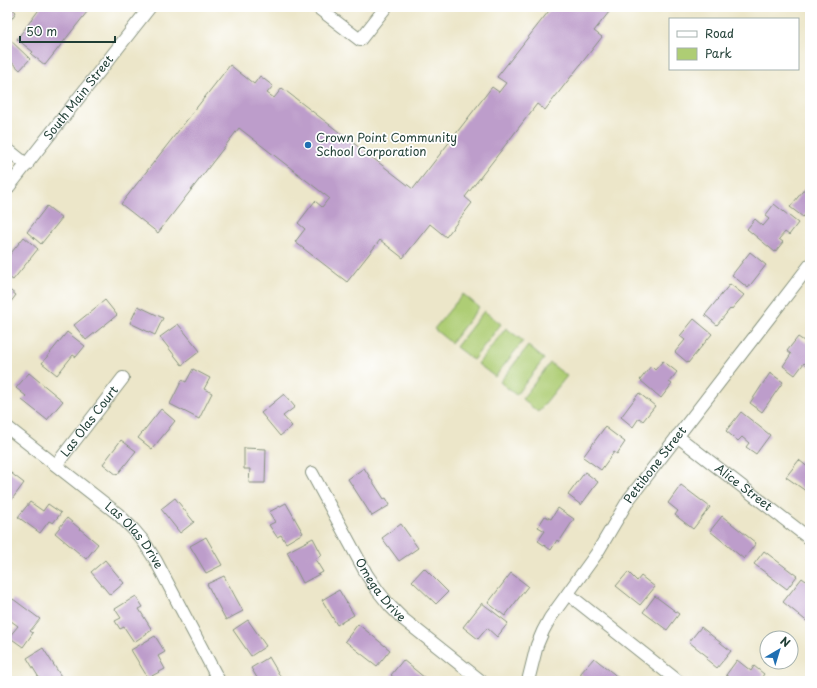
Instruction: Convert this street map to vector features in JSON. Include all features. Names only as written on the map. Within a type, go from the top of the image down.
[{"type":"street","name":"South Main Street","points":[[7,189],[150,7]]},
{"type":"street","points":[[317,7],[360,40],[386,7]]},
{"type":"street","points":[[7,149],[26,165]]},
{"type":"street","name":"Pettibone Street","points":[[528,681],[538,645],[550,618],[597,553],[629,499],[810,264]]},
{"type":"street","name":"Las Olas Court","points":[[56,465],[123,378]]},
{"type":"street","name":"Las Olas Drive","points":[[7,427],[118,514],[144,542],[156,561],[219,681]]},
{"type":"street","name":"Alice Street","points":[[677,436],[810,540]]},
{"type":"street","name":"Omega Drive","points":[[312,473],[364,569],[390,606],[403,620],[481,681]]},
{"type":"street","points":[[568,594],[678,681]]},
{"type":"green space","points":[[463,294],[479,307],[451,343],[434,329]]},
{"type":"green space","points":[[484,311],[501,324],[473,360],[456,347]]},
{"type":"green space","points":[[506,328],[523,341],[495,377],[478,364]]},
{"type":"green space","points":[[528,346],[544,359],[516,395],[500,382]]},
{"type":"green space","points":[[550,363],[567,376],[538,412],[522,399]]},
{"type":"building","points":[[7,7],[10,7],[16,12],[7,26]]},
{"type":"building","points":[[41,7],[91,7],[45,65],[31,54],[33,52],[17,39]]},
{"type":"building","name":"Crown Point Community School Corporation","points":[[552,7],[613,7],[594,31],[602,37],[545,110],[537,104],[465,197],[472,203],[446,237],[430,224],[403,258],[380,240],[347,282],[295,242],[305,229],[298,223],[315,201],[322,207],[329,198],[239,128],[158,233],[121,204],[230,65],[254,84],[260,76],[273,86],[267,93],[274,98],[282,88],[413,189],[492,87],[499,92],[506,83],[497,77]]},
{"type":"building","points":[[7,37],[30,59],[20,70],[7,58]]},
{"type":"building","points":[[810,182],[810,209],[803,217],[790,207]]},
{"type":"building","points":[[774,204],[798,223],[789,235],[785,232],[779,239],[783,242],[775,252],[747,229],[755,219],[763,226],[769,219],[765,216]]},
{"type":"building","points":[[47,206],[62,218],[41,244],[27,232]]},
{"type":"building","points":[[24,237],[38,249],[13,280],[7,276],[7,258]]},
{"type":"building","points":[[750,252],[766,265],[748,288],[732,275]]},
{"type":"building","points":[[730,284],[744,295],[717,325],[705,315]]},
{"type":"building","points":[[7,288],[16,295],[7,307]]},
{"type":"building","points":[[105,300],[117,315],[86,340],[74,325]]},
{"type":"building","points":[[138,306],[163,318],[155,335],[130,323]]},
{"type":"building","points":[[694,319],[712,334],[688,363],[675,352],[685,340],[680,336]]},
{"type":"building","points":[[178,324],[200,351],[182,365],[160,337]]},
{"type":"building","points":[[67,332],[85,346],[76,357],[73,355],[57,375],[42,363]]},
{"type":"building","points":[[798,337],[810,345],[810,364],[808,366],[804,363],[795,375],[783,366],[791,354],[787,351]]},
{"type":"building","points":[[663,361],[677,372],[669,382],[672,384],[661,398],[640,380],[651,366],[655,370]]},
{"type":"building","points":[[193,369],[210,378],[204,389],[212,393],[199,419],[170,404],[182,380],[186,382]]},
{"type":"building","points":[[29,373],[63,401],[47,420],[22,400],[26,396],[16,388]]},
{"type":"building","points":[[770,373],[783,382],[762,412],[750,403]]},
{"type":"building","points":[[639,393],[655,406],[643,421],[639,418],[633,427],[621,417]]},
{"type":"building","points":[[284,394],[295,407],[283,416],[292,426],[280,436],[261,413]]},
{"type":"building","points":[[161,409],[175,421],[152,449],[138,438]]},
{"type":"building","points":[[741,412],[770,435],[756,454],[746,447],[749,443],[742,437],[738,441],[726,431]]},
{"type":"building","points":[[605,427],[625,442],[617,454],[614,452],[601,470],[583,457]]},
{"type":"building","points":[[121,440],[136,451],[117,475],[103,464]]},
{"type":"building","points":[[244,448],[266,449],[265,483],[249,483],[250,469],[244,469]]},
{"type":"building","points":[[799,460],[810,469],[810,494],[786,477]]},
{"type":"building","points":[[364,468],[384,499],[386,498],[390,505],[372,516],[348,479]]},
{"type":"building","points":[[7,470],[24,483],[10,502],[7,499]]},
{"type":"building","points":[[585,472],[598,482],[581,505],[568,495]]},
{"type":"building","points":[[681,485],[710,507],[693,529],[675,515],[678,511],[668,503]]},
{"type":"building","points":[[175,498],[194,522],[180,533],[161,509]]},
{"type":"building","points":[[30,502],[43,511],[48,504],[61,513],[53,523],[49,521],[40,533],[18,517]]},
{"type":"building","points":[[286,503],[303,533],[286,543],[281,535],[277,537],[269,525],[275,522],[269,512]]},
{"type":"building","points":[[558,508],[574,519],[559,542],[557,540],[551,550],[538,541],[545,531],[538,527],[545,516],[551,519]]},
{"type":"building","points":[[722,516],[756,543],[744,559],[710,531]]},
{"type":"building","points":[[67,518],[98,544],[86,559],[55,533]]},
{"type":"building","points":[[401,524],[418,548],[399,561],[382,538]]},
{"type":"building","points":[[206,537],[222,565],[206,573],[190,546]]},
{"type":"building","points":[[313,538],[322,555],[315,559],[323,572],[303,583],[287,552]]},
{"type":"building","points":[[764,551],[797,576],[787,589],[754,564]]},
{"type":"building","points":[[105,560],[124,583],[110,595],[91,572]]},
{"type":"building","points":[[424,568],[448,592],[436,604],[412,581]]},
{"type":"building","points":[[628,572],[637,581],[641,576],[655,587],[640,605],[616,586]]},
{"type":"building","points":[[511,573],[528,586],[505,616],[488,603]]},
{"type":"building","points":[[224,576],[243,611],[226,620],[207,584]]},
{"type":"building","points":[[802,578],[810,584],[810,598],[807,601],[810,603],[810,624],[783,602]]},
{"type":"building","points":[[339,590],[354,615],[337,625],[322,600]]},
{"type":"building","points":[[136,596],[143,607],[139,609],[152,630],[134,642],[124,627],[120,629],[115,621],[121,618],[115,609]]},
{"type":"building","points":[[655,596],[679,614],[667,630],[643,612]]},
{"type":"building","points":[[13,599],[40,619],[30,631],[33,633],[23,647],[9,637],[18,626],[7,618],[7,608]]},
{"type":"building","points":[[482,603],[508,623],[497,637],[487,628],[478,639],[463,627]]},
{"type":"building","points":[[248,620],[266,646],[251,656],[233,630]]},
{"type":"building","points":[[358,624],[390,650],[377,666],[345,641]]},
{"type":"building","points":[[701,627],[731,651],[717,668],[706,659],[708,657],[689,642]]},
{"type":"building","points":[[155,636],[165,652],[158,656],[165,669],[148,678],[131,650]]},
{"type":"building","points":[[43,648],[64,681],[41,681],[27,658]]},
{"type":"building","points":[[269,657],[283,681],[259,681],[251,668]]},
{"type":"building","points":[[594,658],[619,678],[616,681],[589,681],[580,674]]},
{"type":"building","points":[[403,660],[425,678],[423,681],[398,681],[391,675]]},
{"type":"building","points":[[737,660],[751,671],[754,666],[764,674],[759,681],[734,681],[726,675]]},
{"type":"place","name":"Crown Point Community School Corporation","points":[[308,145]]}]
